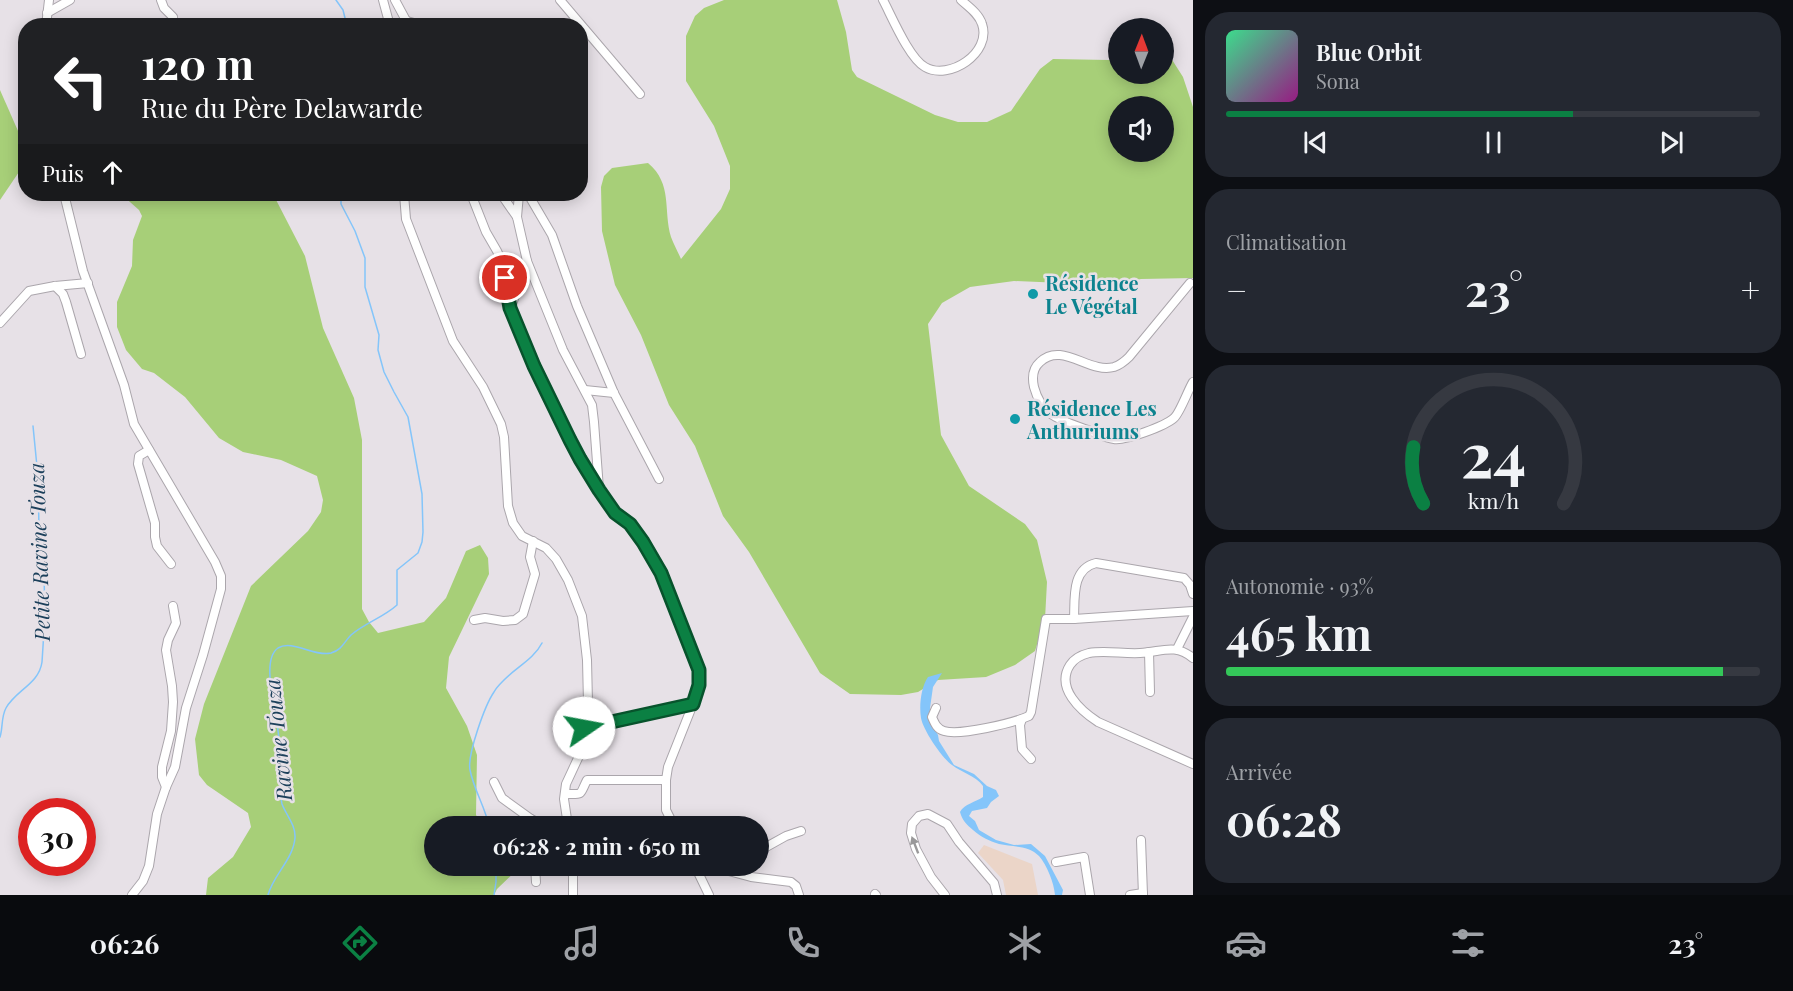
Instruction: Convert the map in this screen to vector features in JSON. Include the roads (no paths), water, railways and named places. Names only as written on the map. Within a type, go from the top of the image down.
[{"type":"street","points":[[46,18],[49,0]]},
{"type":"street","points":[[46,13],[70,0]]},
{"type":"street","points":[[161,0],[164,8],[173,17]]},
{"type":"street","points":[[383,0],[388,18]]},
{"type":"street","points":[[395,0],[405,18]]},
{"type":"street","points":[[560,0],[575,18]]},
{"type":"street","points":[[883,0],[908,48],[923,66],[936,72],[949,70],[964,63],[976,54],[982,45],[984,34],[982,23],[961,0]]},
{"type":"street","points":[[588,33],[639,94]]},
{"type":"street","points":[[66,201],[88,283],[124,384],[134,424],[221,576],[221,589],[186,708],[175,767],[157,814],[149,866],[143,881],[132,895]]},
{"type":"street","points":[[405,201],[406,219],[453,341],[483,387],[501,423],[504,437],[508,506],[513,523],[522,536],[546,548],[556,559],[572,589],[582,616],[587,660],[588,703],[579,756],[566,784],[567,816]]},
{"type":"street","points":[[474,201],[486,232],[503,264],[510,308],[534,366],[580,459],[599,490],[615,513],[630,524],[661,573],[699,670],[699,685],[693,704],[668,767],[666,810],[669,816]]},
{"type":"street","points":[[506,201],[517,217]]},
{"type":"street","points":[[518,201],[517,217],[527,261],[563,350],[591,405],[599,490]]},
{"type":"street","points":[[532,201],[552,235],[577,306],[614,393],[658,479]]},
{"type":"street","points":[[510,308],[527,261]]},
{"type":"street","points":[[0,323],[29,291],[88,283]]},
{"type":"street","points":[[1190,283],[1130,357],[1121,364],[1110,368],[1098,368],[1062,354],[1052,355],[1036,366],[1033,381],[1037,396],[1051,416],[1115,439],[1128,438],[1175,418],[1193,382]]},
{"type":"street","points":[[55,286],[63,294],[81,354]]},
{"type":"street","points":[[585,390],[614,393]]},
{"type":"street","points":[[149,450],[140,456],[138,464],[156,523],[157,546],[171,564]]},
{"type":"street","points":[[474,620],[515,620],[523,614],[535,574],[530,557],[533,541]]},
{"type":"street","points":[[1074,619],[1078,577],[1086,567],[1096,563],[1184,578],[1193,594]]},
{"type":"street","points":[[166,787],[162,777],[162,767],[171,732],[173,702],[166,650],[176,623],[173,606]]},
{"type":"street","points":[[936,708],[932,717],[937,728],[945,731],[969,731],[1029,716],[1046,619],[1193,610]]},
{"type":"street","points":[[1177,649],[1193,617]]},
{"type":"street","points":[[1193,658],[1177,649],[1149,652],[1097,652],[1082,655],[1066,672],[1069,692],[1098,722],[1193,764]]},
{"type":"street","points":[[1149,652],[1150,692]]},
{"type":"street","points":[[584,728],[693,704]]},
{"type":"street","points":[[1022,718],[1020,725],[1022,749],[1031,759]]},
{"type":"street","points":[[565,794],[580,794],[587,780],[666,780]]},
{"type":"street","points":[[494,782],[502,798],[523,816]]},
{"type":"street","points":[[945,895],[931,877],[910,833],[912,824],[919,816],[928,814],[947,824],[959,842],[994,883],[997,895]]},
{"type":"street","points":[[769,845],[801,831]]},
{"type":"street","points":[[1130,895],[1143,894],[1141,840]]},
{"type":"street","points":[[1056,862],[1084,857],[1090,895]]},
{"type":"street","points":[[536,876],[536,882]]},
{"type":"street","points":[[573,876],[573,895]]},
{"type":"street","points":[[699,876],[709,895]]},
{"type":"street","points":[[747,876],[791,882],[796,886],[799,895]]},
{"type":"water","points":[[942,673],[933,687],[930,708],[931,723],[939,741],[954,765],[974,774],[987,786],[996,790],[999,796],[987,808],[972,811],[969,816],[975,821],[979,830],[996,840],[1014,845],[1031,844],[1045,856],[1063,890],[1062,895],[1055,895],[1047,869],[1035,852],[988,840],[973,830],[962,817],[960,812],[962,809],[983,797],[983,786],[976,779],[952,765],[943,756],[929,736],[921,718],[921,697],[926,681],[928,677]]},
{"type":"waterway","name":"Ravine Touza","points":[[336,0],[345,18]]},
{"type":"waterway","name":"Ravine Touza","points":[[268,895],[291,853],[295,838],[292,824],[281,800],[280,751],[270,681],[273,653],[284,646],[324,654],[338,650],[356,631],[397,605],[397,570],[418,553],[422,542],[422,494],[408,417],[384,372],[378,350],[379,335],[365,287],[365,258],[341,201]]},
{"type":"waterway","name":"Petite Ravine Touza","points":[[0,737],[6,708],[15,696],[37,676],[42,662],[45,615],[44,576],[33,426]]},
{"type":"waterway","points":[[486,816],[470,770],[474,742],[490,698],[496,689],[529,659],[542,643]]},
{"type":"waterway","points":[[494,895],[496,876]]},
{"type":"place","name":"Résidence Le Végétal","points":[[1033,294]]},
{"type":"place","name":"Résidence Les Anthuriums","points":[[1015,419]]}]
